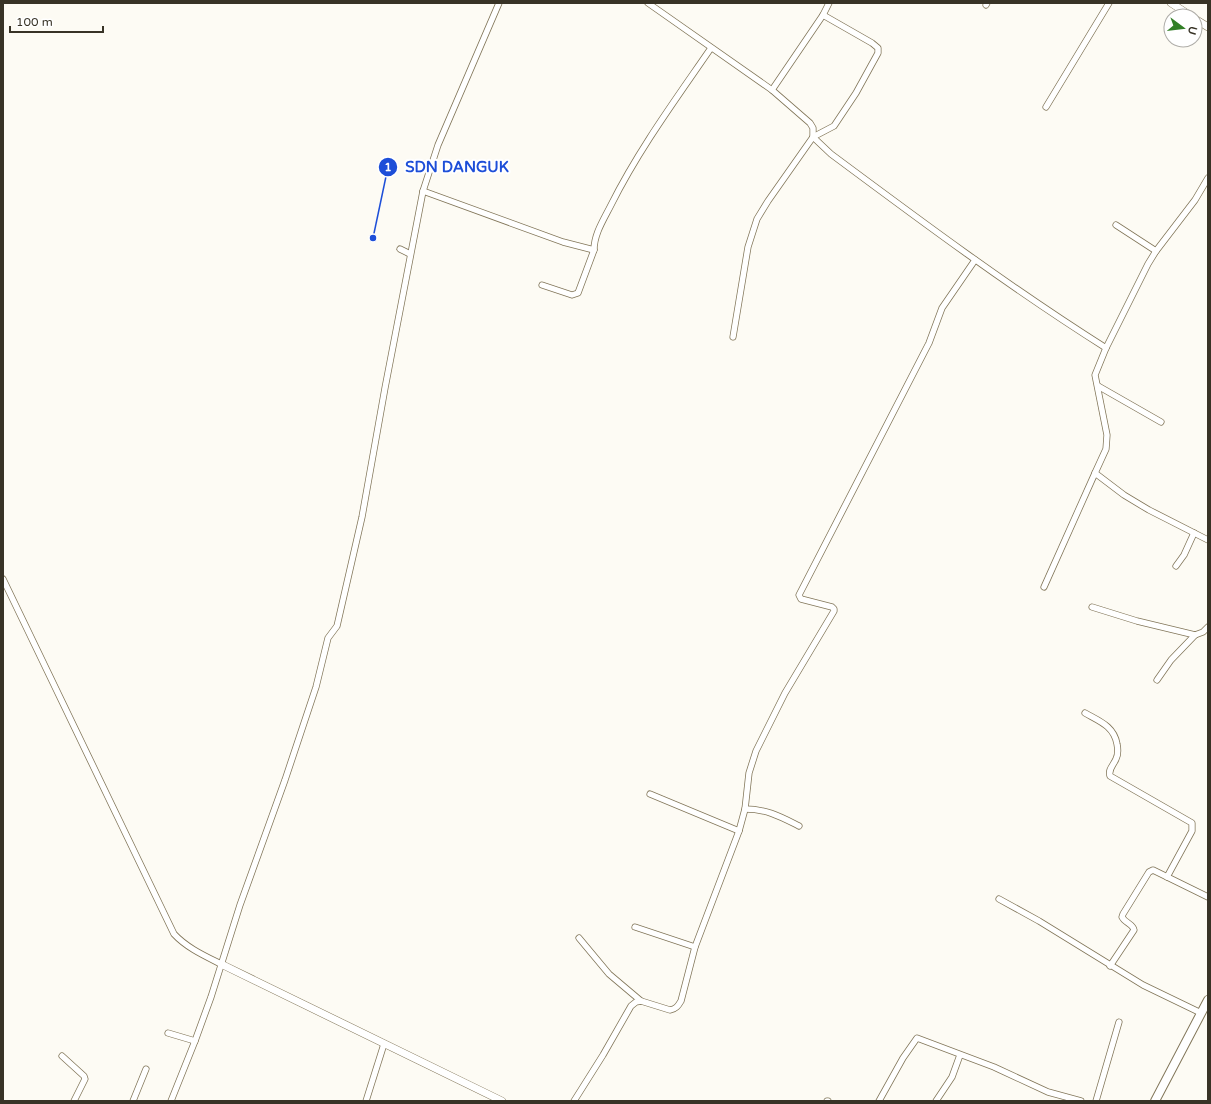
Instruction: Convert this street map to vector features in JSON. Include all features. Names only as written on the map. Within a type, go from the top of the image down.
[{"type":"main road","points":[[1155,1101],[1208,1000]]},
{"type":"street","points":[[171,1101],[195,1041],[240,905],[286,780],[316,687],[328,638],[336,626],[362,517],[423,191],[438,145],[499,3]]},
{"type":"street","points":[[648,3],[772,90],[810,123],[813,128],[813,137],[831,154],[975,260],[1053,314],[1106,348]]},
{"type":"street","points":[[772,90],[823,15],[829,3]]},
{"type":"street","points":[[1046,107],[1109,3]]},
{"type":"street","points":[[733,337],[748,248],[757,219],[768,200],[813,137],[834,126],[856,93],[879,50],[872,43],[823,15]]},
{"type":"street","points":[[542,285],[572,295],[578,293],[594,250],[594,242],[602,221],[634,162],[711,48]]},
{"type":"street","points":[[1044,587],[1106,449],[1107,435],[1095,375],[1106,348],[1156,251],[1196,200],[1208,178]]},
{"type":"street","points":[[423,191],[564,242],[594,250]]},
{"type":"street","points":[[1116,225],[1156,251]]},
{"type":"street","points":[[400,249],[410,254]]},
{"type":"street","points":[[579,938],[609,974],[641,1001],[670,1010],[678,1006],[681,1001],[695,947],[739,831],[745,809],[749,773],[756,751],[785,693],[834,611],[832,607],[801,599],[799,595],[929,343],[942,308],[975,260]]},
{"type":"street","points":[[1098,386],[1161,422]]},
{"type":"street","points":[[1095,474],[1143,507],[1208,540]]},
{"type":"street","points":[[1176,566],[1184,555],[1194,533]]},
{"type":"street","points":[[3,579],[174,934],[181,942],[221,964],[502,1101]]},
{"type":"street","points":[[3,595],[7,589]]},
{"type":"street","points":[[1092,607],[1137,621],[1195,635]]},
{"type":"street","points":[[1157,680],[1172,660],[1195,635],[1208,627]]},
{"type":"street","points":[[1084,713],[1108,726],[1115,736],[1117,754],[1110,769],[1110,776],[1192,823],[1192,831],[1167,877]]},
{"type":"street","points":[[650,794],[739,831]]},
{"type":"street","points":[[745,809],[758,809],[774,814],[799,826]]},
{"type":"street","points":[[1110,966],[1134,930],[1122,917],[1147,874],[1153,870],[1208,897]]},
{"type":"street","points":[[999,899],[1110,966],[1201,1013]]},
{"type":"street","points":[[635,927],[695,947]]},
{"type":"street","points":[[574,1101],[603,1055],[631,1006],[636,1002],[641,1001]]},
{"type":"street","points":[[1096,1101],[1119,1022]]},
{"type":"street","points":[[168,1033],[195,1041]]},
{"type":"street","points":[[879,1101],[903,1058],[917,1038],[994,1067],[1048,1092],[1081,1101]]},
{"type":"street","points":[[366,1101],[384,1044]]},
{"type":"street","points":[[936,1101],[952,1078],[960,1054]]},
{"type":"street","points":[[62,1056],[86,1079],[74,1101]]},
{"type":"street","points":[[132,1101],[146,1069]]},
{"type":"place","name":"SDN DANGUK","points":[[373,238]]}]
